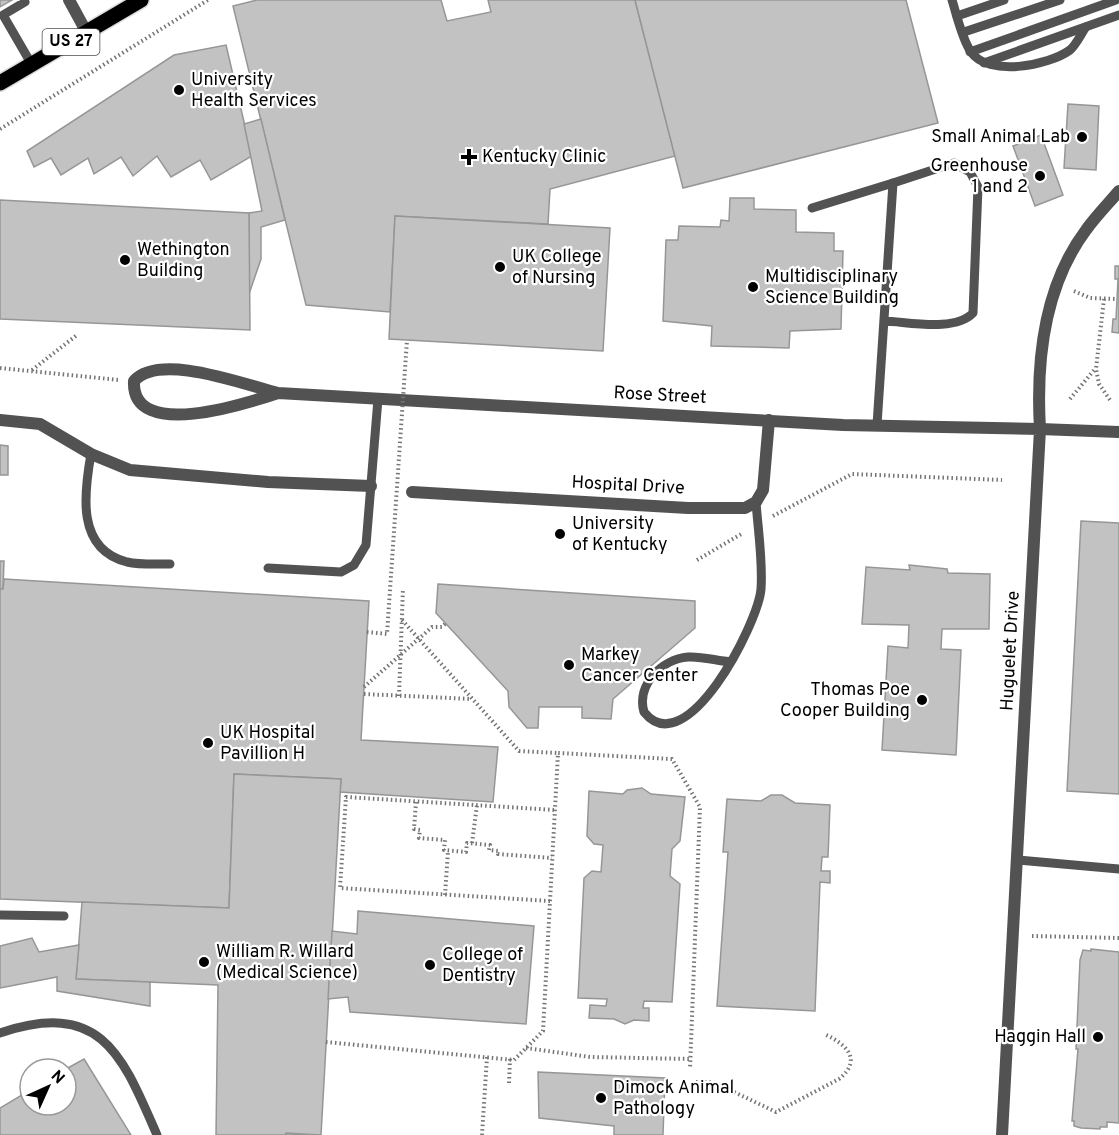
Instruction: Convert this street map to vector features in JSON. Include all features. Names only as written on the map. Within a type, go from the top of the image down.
[{"type":"main road","name":"US 27","points":[[0,83],[141,0]]},
{"type":"street","points":[[69,0],[87,33]]},
{"type":"street","name":"Huguelet Drive","points":[[1002,1135],[1040,429],[1039,357],[1057,284],[1084,231],[1119,191]]},
{"type":"street","points":[[173,370],[225,379],[278,393],[218,410],[171,414],[152,411],[143,406],[136,399],[134,381],[148,371],[173,370]]},
{"type":"street","name":"Rose Street","points":[[278,393],[877,425],[1119,432]]},
{"type":"street","points":[[0,420],[40,424],[91,454],[130,470],[268,483],[371,486]]},
{"type":"street","points":[[756,502],[763,490],[770,420]]},
{"type":"street","name":"Hospital Drive","points":[[412,492],[688,508],[745,508],[756,502]]},
{"type":"lane","points":[[24,0],[25,2],[1,14],[32,65]]},
{"type":"lane","points":[[952,0],[970,52],[982,63],[1024,67],[1039,63],[1070,49],[1086,27]]},
{"type":"lane","points":[[957,16],[1004,0]]},
{"type":"lane","points":[[964,32],[1060,0]]},
{"type":"lane","points":[[970,52],[1116,0]]},
{"type":"lane","points":[[982,63],[1119,15]]},
{"type":"lane","points":[[812,208],[954,163],[970,172],[978,187],[973,314],[966,321],[946,323],[885,321]]},
{"type":"lane","points":[[877,425],[893,183]]},
{"type":"lane","points":[[268,568],[341,572],[354,565],[366,545],[378,399]]},
{"type":"lane","points":[[91,454],[85,512],[97,542],[111,555],[128,562],[170,564]]},
{"type":"lane","points":[[731,662],[690,657],[664,666],[645,687],[641,695],[644,712],[656,722],[664,724],[683,719],[700,705],[731,662],[753,621],[761,590],[756,502]]},
{"type":"lane","points":[[1018,860],[1119,869]]},
{"type":"lane","points":[[0,915],[64,916]]},
{"type":"lane","points":[[0,1033],[44,1023],[60,1023],[77,1026],[94,1036],[114,1050],[127,1068],[157,1135]]},
{"type":"path","points":[[0,129],[208,0]]},
{"type":"path","points":[[1074,291],[1090,298],[1117,299]]},
{"type":"path","points":[[1104,298],[1096,369],[1099,384],[1110,400]]},
{"type":"path","points":[[31,370],[77,335]]},
{"type":"path","points":[[367,632],[387,634],[407,340]]},
{"type":"path","points":[[0,368],[134,381]]},
{"type":"path","points":[[1070,399],[1096,369]]},
{"type":"path","points":[[697,560],[758,524],[852,474],[1002,480]]},
{"type":"path","points":[[399,696],[403,589]]},
{"type":"path","points":[[402,620],[519,751],[672,759],[700,807],[690,1069]]},
{"type":"path","points":[[364,687],[432,627],[442,627],[446,623]]},
{"type":"path","points":[[364,694],[472,699]]},
{"type":"path","points":[[326,1042],[514,1060],[543,1031],[558,753]]},
{"type":"path","points":[[550,901],[340,888],[346,797],[555,810]]},
{"type":"path","points":[[416,801],[414,830],[420,830],[419,838],[445,840],[444,850],[466,852],[467,843],[490,844],[489,850],[498,851],[498,854],[552,858]]},
{"type":"path","points":[[472,843],[477,806]]},
{"type":"path","points":[[445,895],[448,851]]},
{"type":"path","points":[[1032,936],[1119,938]]},
{"type":"path","points":[[696,1082],[713,1082],[776,1112],[839,1079],[846,1073],[850,1063],[846,1048],[837,1040],[826,1035]]},
{"type":"path","points":[[525,1048],[590,1057],[691,1059]]},
{"type":"path","points":[[482,1135],[487,1057]]},
{"type":"path","points":[[509,1083],[510,1059]]},
{"type":"building","points":[[0,0],[12,0],[0,7]]},
{"type":"building","name":"Kentucky Clinic","points":[[257,0],[441,0],[447,21],[491,12],[488,0],[635,0],[675,156],[550,189],[548,224],[395,216],[390,312],[306,305],[233,6]]},
{"type":"building","points":[[635,0],[906,0],[938,123],[683,188]]},
{"type":"building","name":"University Health Services","points":[[226,45],[252,156],[211,180],[200,160],[171,177],[157,156],[133,176],[121,157],[94,174],[88,158],[61,175],[51,158],[34,167],[27,151],[174,55]]},
{"type":"building","name":"Small Animal Lab","points":[[1068,104],[1099,106],[1096,170],[1064,168]]},
{"type":"building","points":[[261,119],[285,220],[261,227],[261,259],[249,294],[249,213],[262,211],[244,124]]},
{"type":"building","name":"Greenhouse 1 and 2","points":[[1041,135],[1063,195],[1035,206],[1013,146]]},
{"type":"building","name":"Multidisciplinary Science Building","points":[[730,198],[754,198],[754,209],[796,210],[796,232],[834,233],[834,251],[843,251],[841,329],[790,331],[789,348],[711,346],[712,326],[663,321],[666,240],[678,240],[679,226],[720,227],[721,220],[729,221]]},
{"type":"building","name":"Wethington Building","points":[[0,200],[249,213],[250,330],[0,319]]},
{"type":"building","name":"UK College of Nursing","points":[[395,216],[610,228],[603,351],[389,339]]},
{"type":"building","points":[[1115,266],[1119,266],[1119,333],[1112,332],[1113,319],[1116,319],[1118,279],[1115,279]]},
{"type":"building","points":[[0,445],[8,446],[8,475],[0,475]]},
{"type":"building","points":[[1081,521],[1119,523],[1119,794],[1067,791]]},
{"type":"building","points":[[0,561],[4,561],[3,589],[0,589]]},
{"type":"building","name":"Thomas Poe Cooper Building","points":[[909,565],[947,569],[948,573],[990,574],[989,629],[942,629],[941,649],[961,650],[956,755],[882,750],[888,646],[908,648],[909,625],[862,624],[866,567],[910,570]]},
{"type":"building","name":"UK Hospital Pavillion H","points":[[4,579],[369,601],[361,740],[498,747],[493,802],[340,792],[341,779],[234,774],[229,908],[0,899],[0,589],[3,589]]},
{"type":"building","name":"Markey Cancer Center","points":[[438,584],[695,601],[695,628],[613,699],[611,719],[582,718],[582,707],[539,707],[538,728],[527,728],[509,707],[508,691],[436,613]]},
{"type":"building","name":"William R. Willard (Medical Science)","points":[[234,774],[341,779],[321,1135],[216,1135],[218,985],[76,979],[82,902],[229,908]]},
{"type":"building","points":[[642,788],[651,794],[685,797],[680,841],[672,849],[670,876],[680,884],[672,1002],[644,1001],[643,1008],[649,1008],[649,1021],[634,1020],[625,1024],[614,1019],[589,1018],[590,1005],[606,1006],[607,999],[578,998],[584,878],[592,871],[601,872],[603,845],[594,844],[587,836],[589,791],[623,794],[627,790]]},
{"type":"building","points":[[771,795],[782,795],[795,803],[830,805],[828,857],[822,857],[821,871],[830,871],[830,883],[820,882],[815,1011],[717,1006],[728,852],[723,852],[727,799],[761,801]]},
{"type":"building","name":"College of Dentistry","points":[[358,911],[534,926],[526,1024],[350,1012],[348,997],[328,999],[332,931],[357,934]]},
{"type":"building","points":[[32,938],[39,952],[79,945],[76,979],[150,982],[150,1006],[57,991],[57,977],[0,988],[0,946]]},
{"type":"building","name":"Haggin Hall","points":[[1091,949],[1119,952],[1119,1123],[1107,1122],[1107,1127],[1100,1127],[1100,1129],[1074,1126],[1074,1121],[1072,1121],[1078,1049],[1076,1049],[1080,960],[1083,950],[1091,951]]},
{"type":"building","points":[[84,1059],[131,1135],[0,1135],[0,1108],[18,1097],[18,1117],[78,1117],[78,1062]]},
{"type":"building","name":"Dimock Animal Pathology","points":[[538,1072],[665,1078],[663,1135],[614,1135],[614,1126],[539,1118]]},
{"type":"building","points":[[286,1133],[320,1135],[285,1135]]},
{"type":"place","name":"University Health Services","points":[[179,90]]},
{"type":"place","name":"Small Animal Lab","points":[[1082,137]]},
{"type":"place","name":"Kentucky Clinic","points":[[469,157]]},
{"type":"place","name":"Greenhouse 1 and 2","points":[[1040,176]]},
{"type":"place","name":"Wethington Building","points":[[125,260]]},
{"type":"place","name":"UK College of Nursing","points":[[500,267]]},
{"type":"place","name":"Multidisciplinary Science Building","points":[[753,287]]},
{"type":"place","name":"University of Kentucky","points":[[560,534]]},
{"type":"place","name":"Markey Cancer Center","points":[[569,665]]},
{"type":"place","name":"Thomas Poe Cooper Building","points":[[922,700]]},
{"type":"place","name":"UK Hospital Pavillion H","points":[[208,743]]},
{"type":"place","name":"William R. Willard (Medical Science)","points":[[204,962]]},
{"type":"place","name":"College of Dentistry","points":[[430,965]]},
{"type":"place","name":"Haggin Hall","points":[[1098,1037]]},
{"type":"place","name":"Dimock Animal Pathology","points":[[601,1098]]}]
